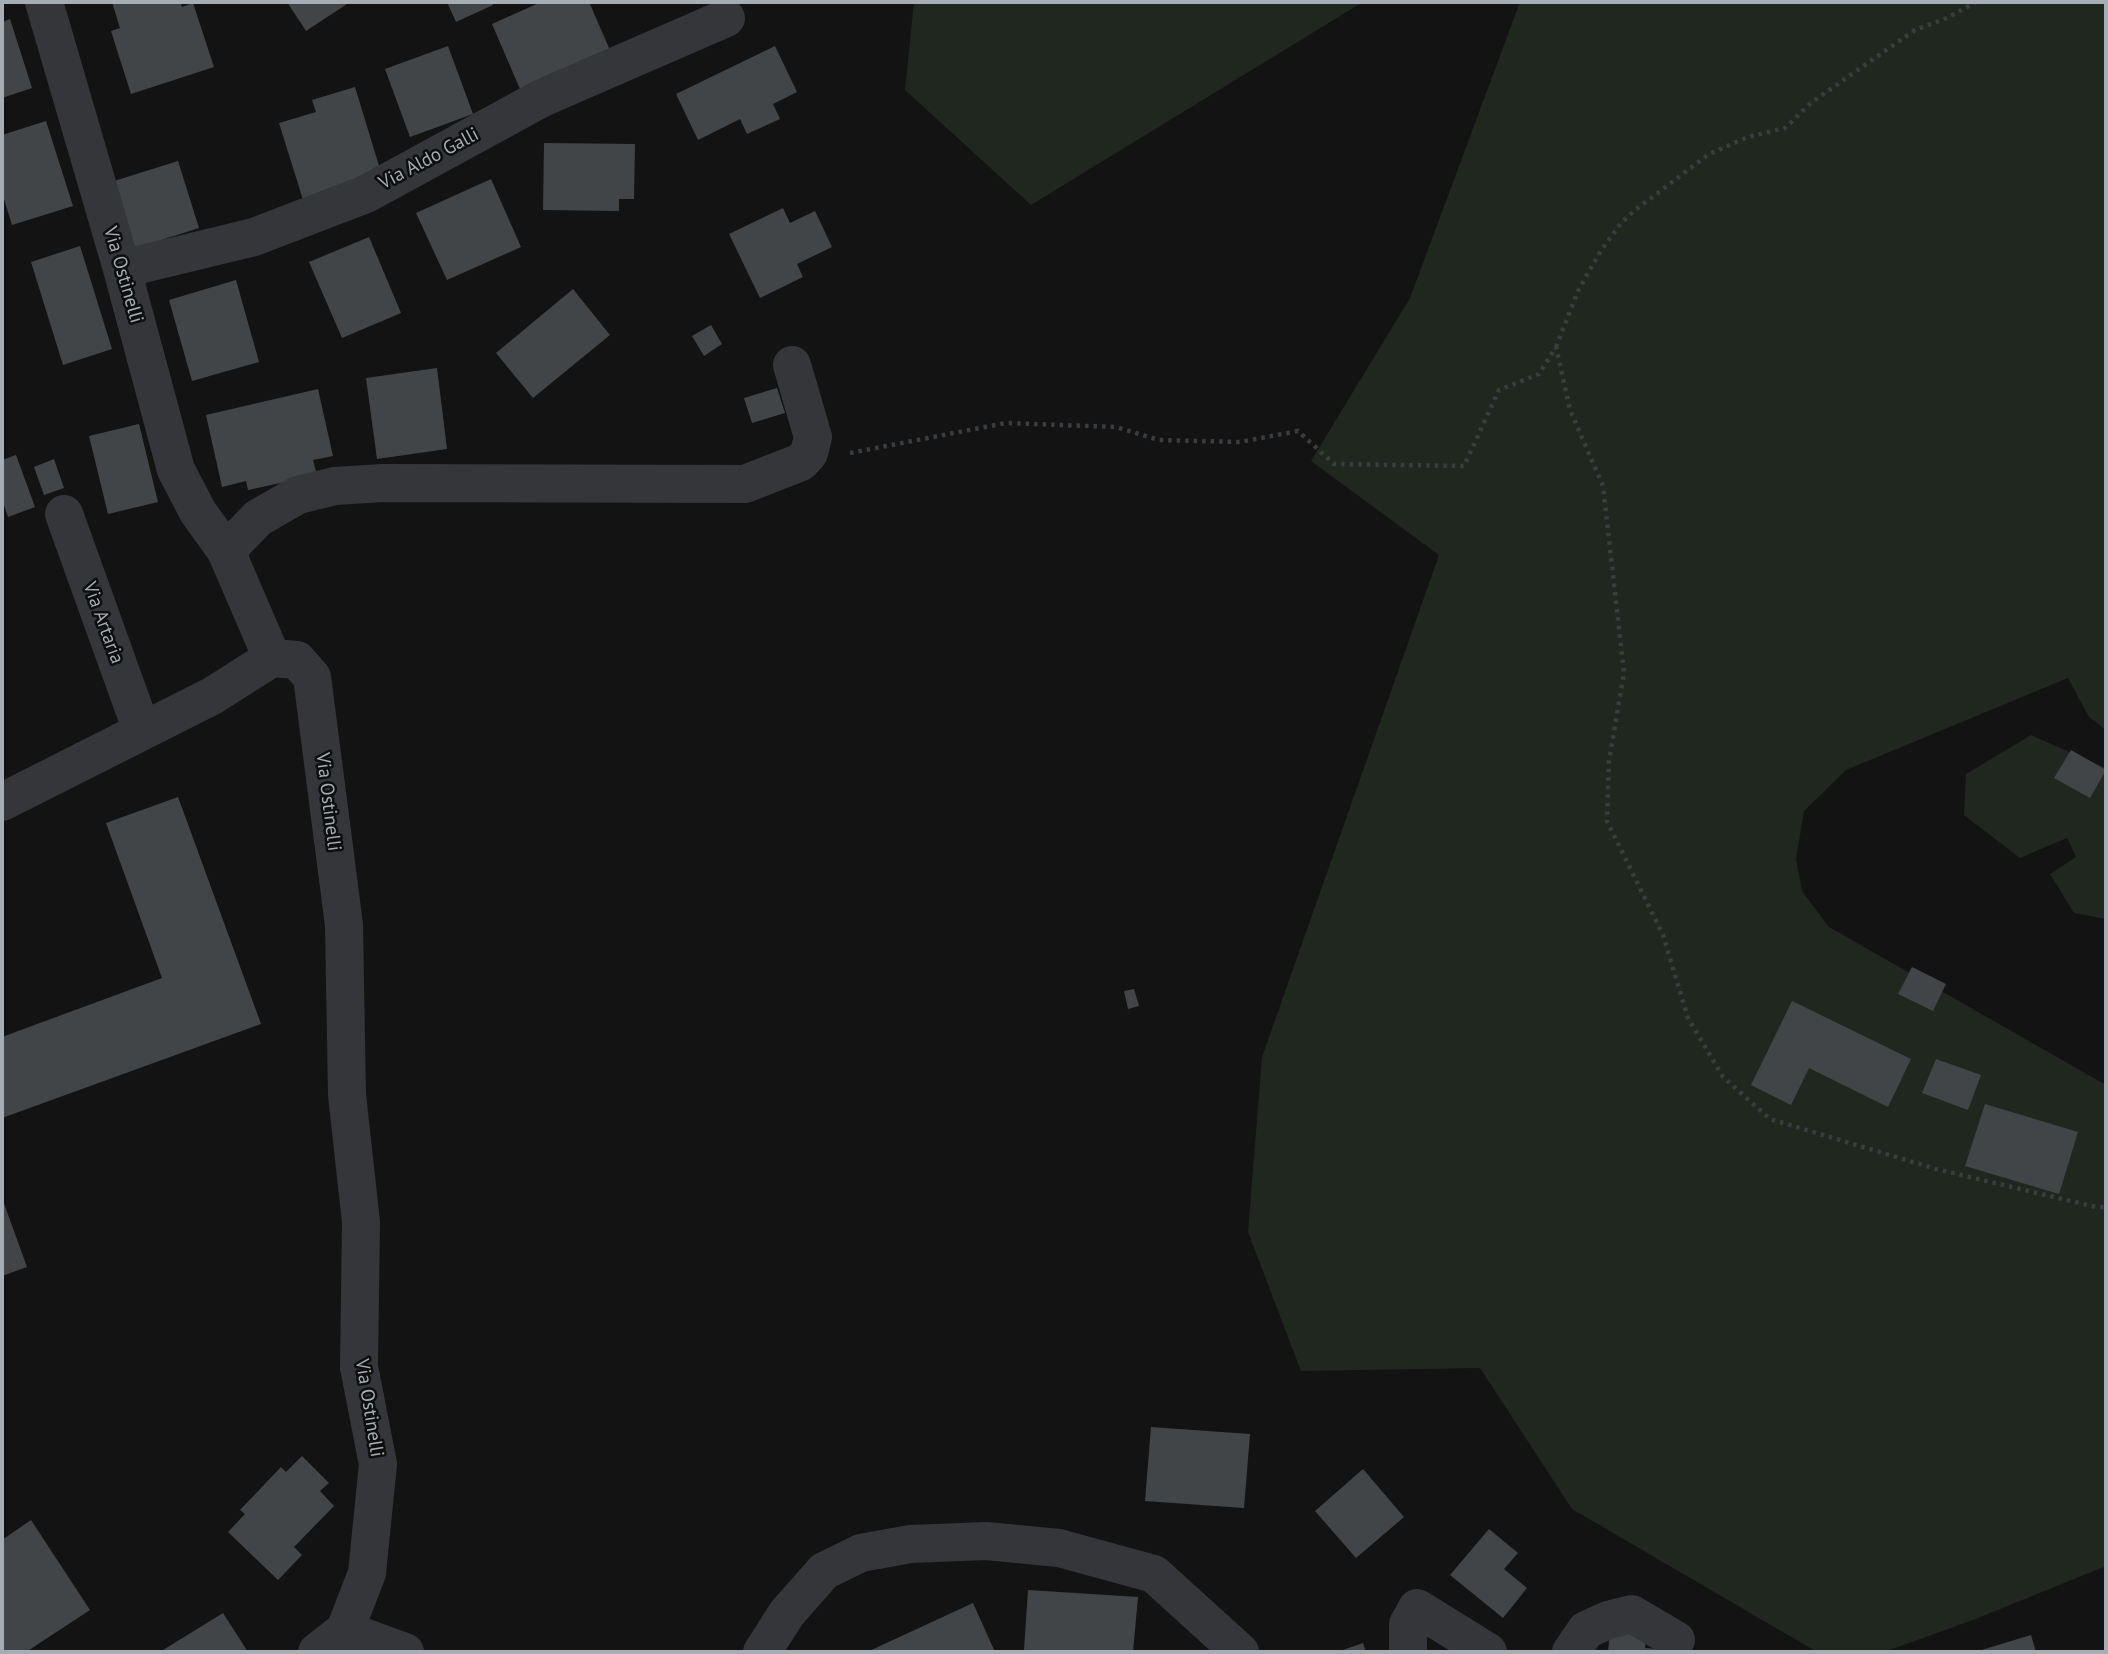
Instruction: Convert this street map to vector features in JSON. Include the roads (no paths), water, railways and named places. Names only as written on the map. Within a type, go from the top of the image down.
[{"type":"street","name":"Via Ostinelli","points":[[44,2],[122,270],[176,470],[198,512],[226,551],[272,657],[297,660],[313,677],[344,925],[347,1095],[361,1222],[359,1367],[378,1464],[367,1573],[331,1641]]},
{"type":"street","name":"Via Aldo Galli","points":[[122,270],[254,237],[366,194],[542,99],[726,18]]},
{"type":"street","points":[[226,551],[258,518],[298,495],[335,485],[745,484],[802,462],[809,453],[813,437],[792,365]]},
{"type":"street","name":"Via Artaria","points":[[64,514],[142,731]]},
{"type":"street","points":[[2,802],[212,696],[272,657]]},
{"type":"street","points":[[762,1652],[787,1613],[824,1571],[861,1553],[911,1544],[986,1541],[1059,1548],[1154,1574],[1240,1652]]},
{"type":"street","points":[[1408,1652],[1408,1624],[1418,1608],[1488,1652]]},
{"type":"street","points":[[1571,1652],[1586,1630],[1608,1620],[1632,1614],[1676,1640]]},
{"type":"street","points":[[331,1641],[405,1652]]}]
